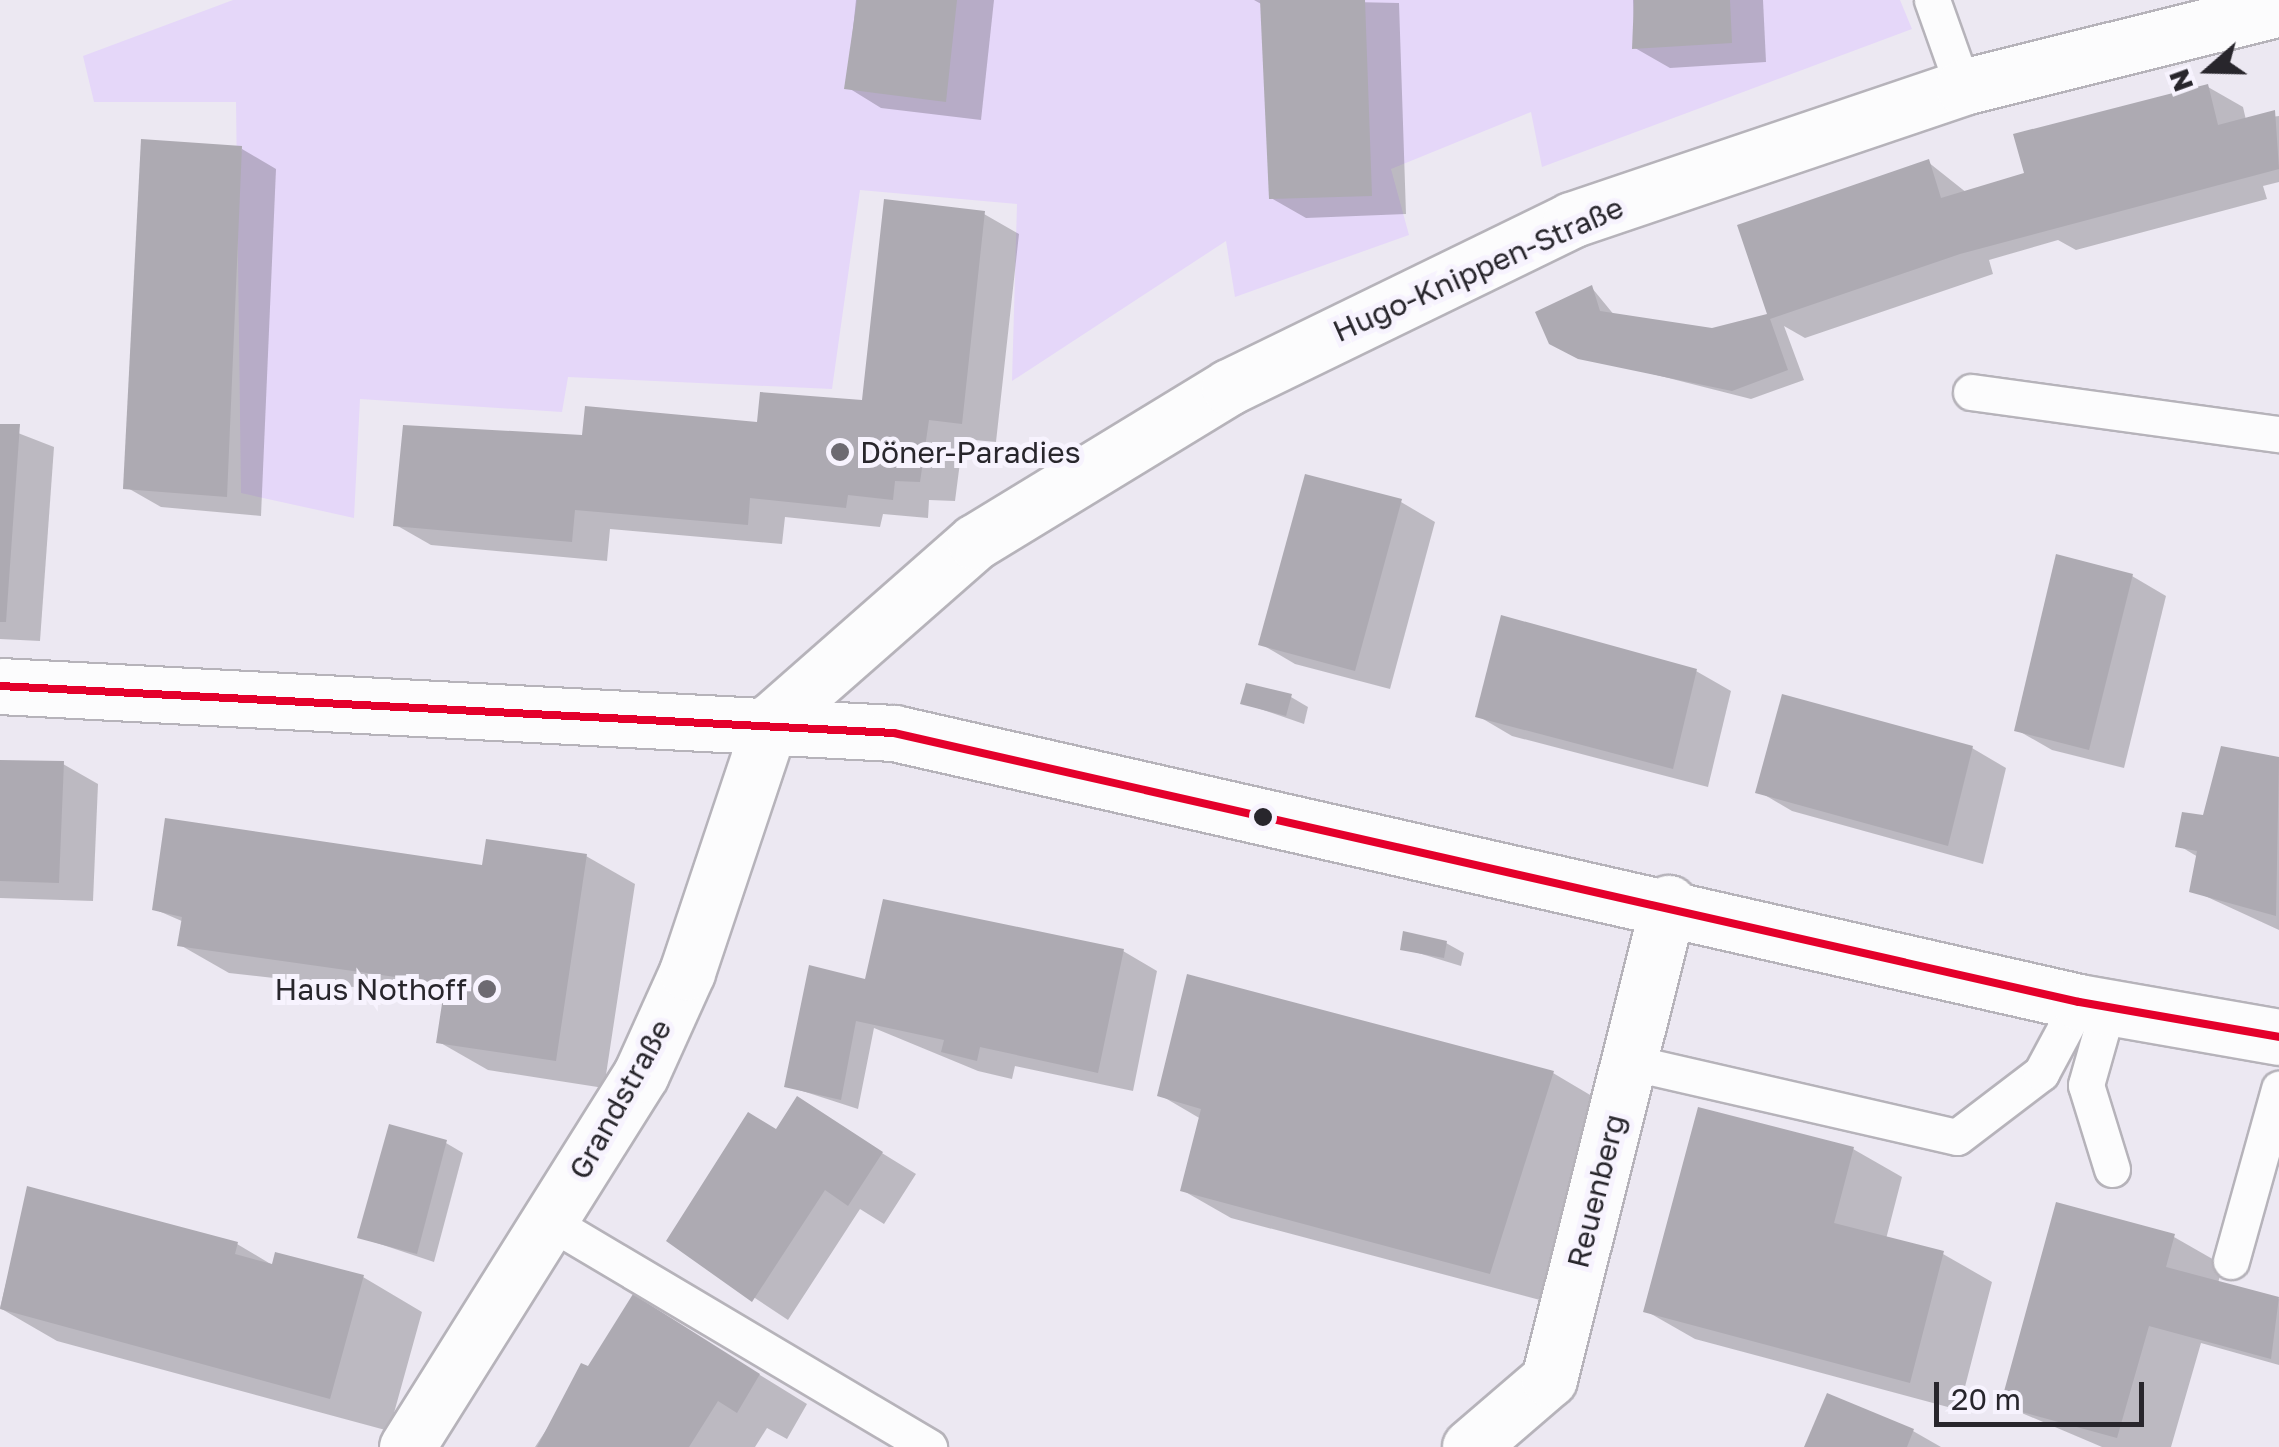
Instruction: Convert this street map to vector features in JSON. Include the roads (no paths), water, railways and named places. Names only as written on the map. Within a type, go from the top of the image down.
[{"type":"street","name":"Hugo-Knippen-Straße","points":[[771,721],[975,542],[1230,386],[1571,220],[1963,87],[2279,8]]},
{"type":"street","points":[[0,686],[771,721],[894,733],[1236,816],[1416,845],[2094,1004],[2279,1038]]},
{"type":"street","name":"Grandstraße","points":[[407,1447],[641,1074],[686,972],[771,721]]},
{"type":"street","name":"Reuenberg","points":[[1470,1447],[1548,1379],[1669,904]]},
{"type":"lane","points":[[1932,0],[1963,87]]},
{"type":"lane","points":[[1972,392],[2279,434]]},
{"type":"lane","points":[[1628,1062],[1957,1137],[2041,1073],[2094,1004]]},
{"type":"lane","points":[[2094,1004],[2086,1084],[2112,1169]]},
{"type":"lane","points":[[2230,1261],[2279,1088]]},
{"type":"lane","points":[[550,1222],[929,1447]]},
{"type":"place","name":"Döner-Paradies","points":[[840,452]]},
{"type":"place","name":"Haus Nothoff","points":[[487,989]]}]
